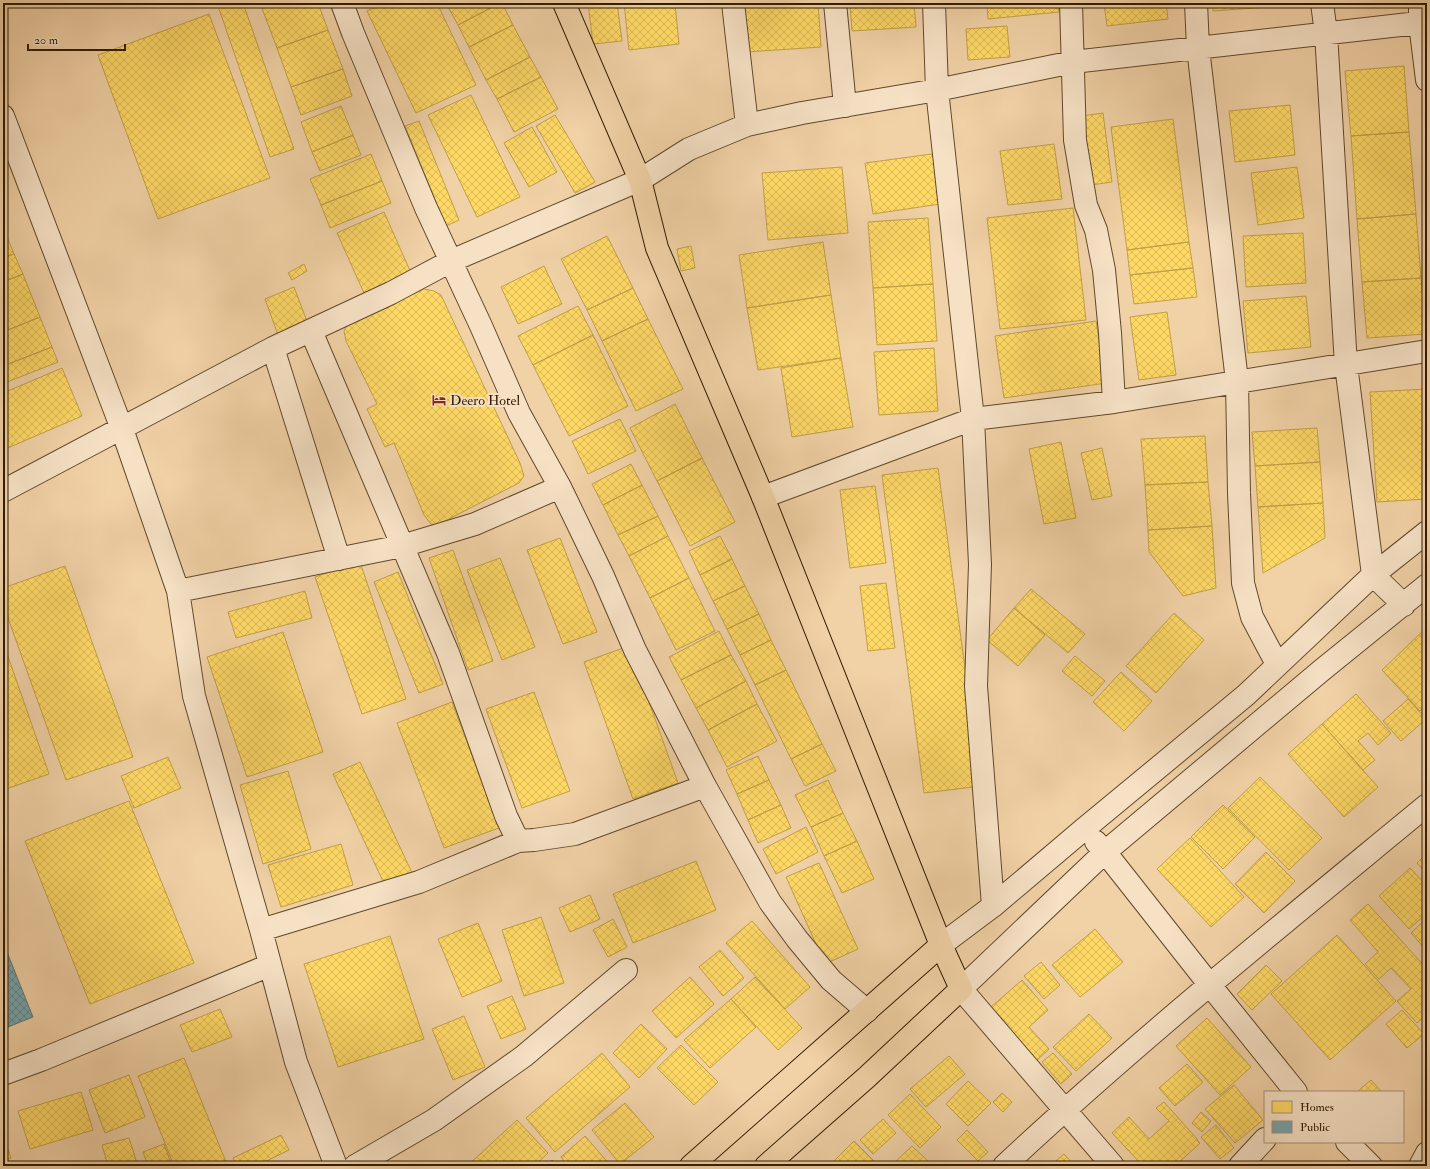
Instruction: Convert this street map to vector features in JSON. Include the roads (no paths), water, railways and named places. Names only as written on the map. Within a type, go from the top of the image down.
[{"type":"main road","points":[[564,3],[640,180],[657,248],[763,497],[940,945],[960,989],[866,1077],[766,1166]]},
{"type":"main road","points":[[691,1166],[940,945]]},
{"type":"street","points":[[342,3],[422,201],[519,413],[560,487],[603,576],[635,650],[706,786],[770,902],[796,939],[831,980],[867,1011]]},
{"type":"street","points":[[732,3],[746,125]]},
{"type":"street","points":[[835,3],[845,106]]},
{"type":"street","points":[[934,3],[937,90],[973,419],[980,564],[976,686],[993,906]]},
{"type":"street","points":[[1071,3],[1075,140],[1086,205],[1096,230],[1104,270],[1110,333],[1114,402]]},
{"type":"street","points":[[1196,3],[1198,48],[1237,381],[1239,493],[1243,583],[1252,617],[1277,664]]},
{"type":"street","points":[[1322,3],[1326,33],[1346,365],[1373,575],[1404,605]]},
{"type":"street","points":[[3,491],[273,348],[390,293],[450,261],[640,180],[689,149],[746,125],[802,113],[937,90],[1073,62],[1326,33],[1422,16],[1427,80]]},
{"type":"street","points":[[3,116],[122,429],[178,591],[194,696],[261,930],[296,1062],[336,1166]]},
{"type":"street","points":[[311,331],[448,653],[506,816],[518,841]]},
{"type":"street","points":[[273,348],[339,559]]},
{"type":"street","points":[[763,497],[973,419],[1114,402],[1427,351]]},
{"type":"street","points":[[178,591],[402,546],[475,524],[560,487]]},
{"type":"street","points":[[940,945],[993,906],[1246,695],[1277,664],[1373,575],[1427,532]]},
{"type":"street","points":[[1113,1166],[960,989],[1105,852],[1322,670],[1427,585]]},
{"type":"street","points":[[1246,695],[1266,718]]},
{"type":"street","points":[[261,930],[419,882],[518,841],[575,834],[706,786]]},
{"type":"street","points":[[1004,1166],[1064,1110],[1209,984],[1427,805]]},
{"type":"street","points":[[1084,829],[1105,852],[1295,1091]]},
{"type":"street","points":[[3,1074],[41,1060],[270,965]]},
{"type":"street","points":[[355,1166],[434,1120],[524,1056],[626,970]]},
{"type":"street","points":[[1240,1166],[1264,1141]]},
{"type":"street","points":[[1347,1143],[1371,1166]]},
{"type":"street","points":[[1420,1166],[1427,1153]]},
{"type":"place","name":"Deero Hotel","points":[[439,400]]}]
